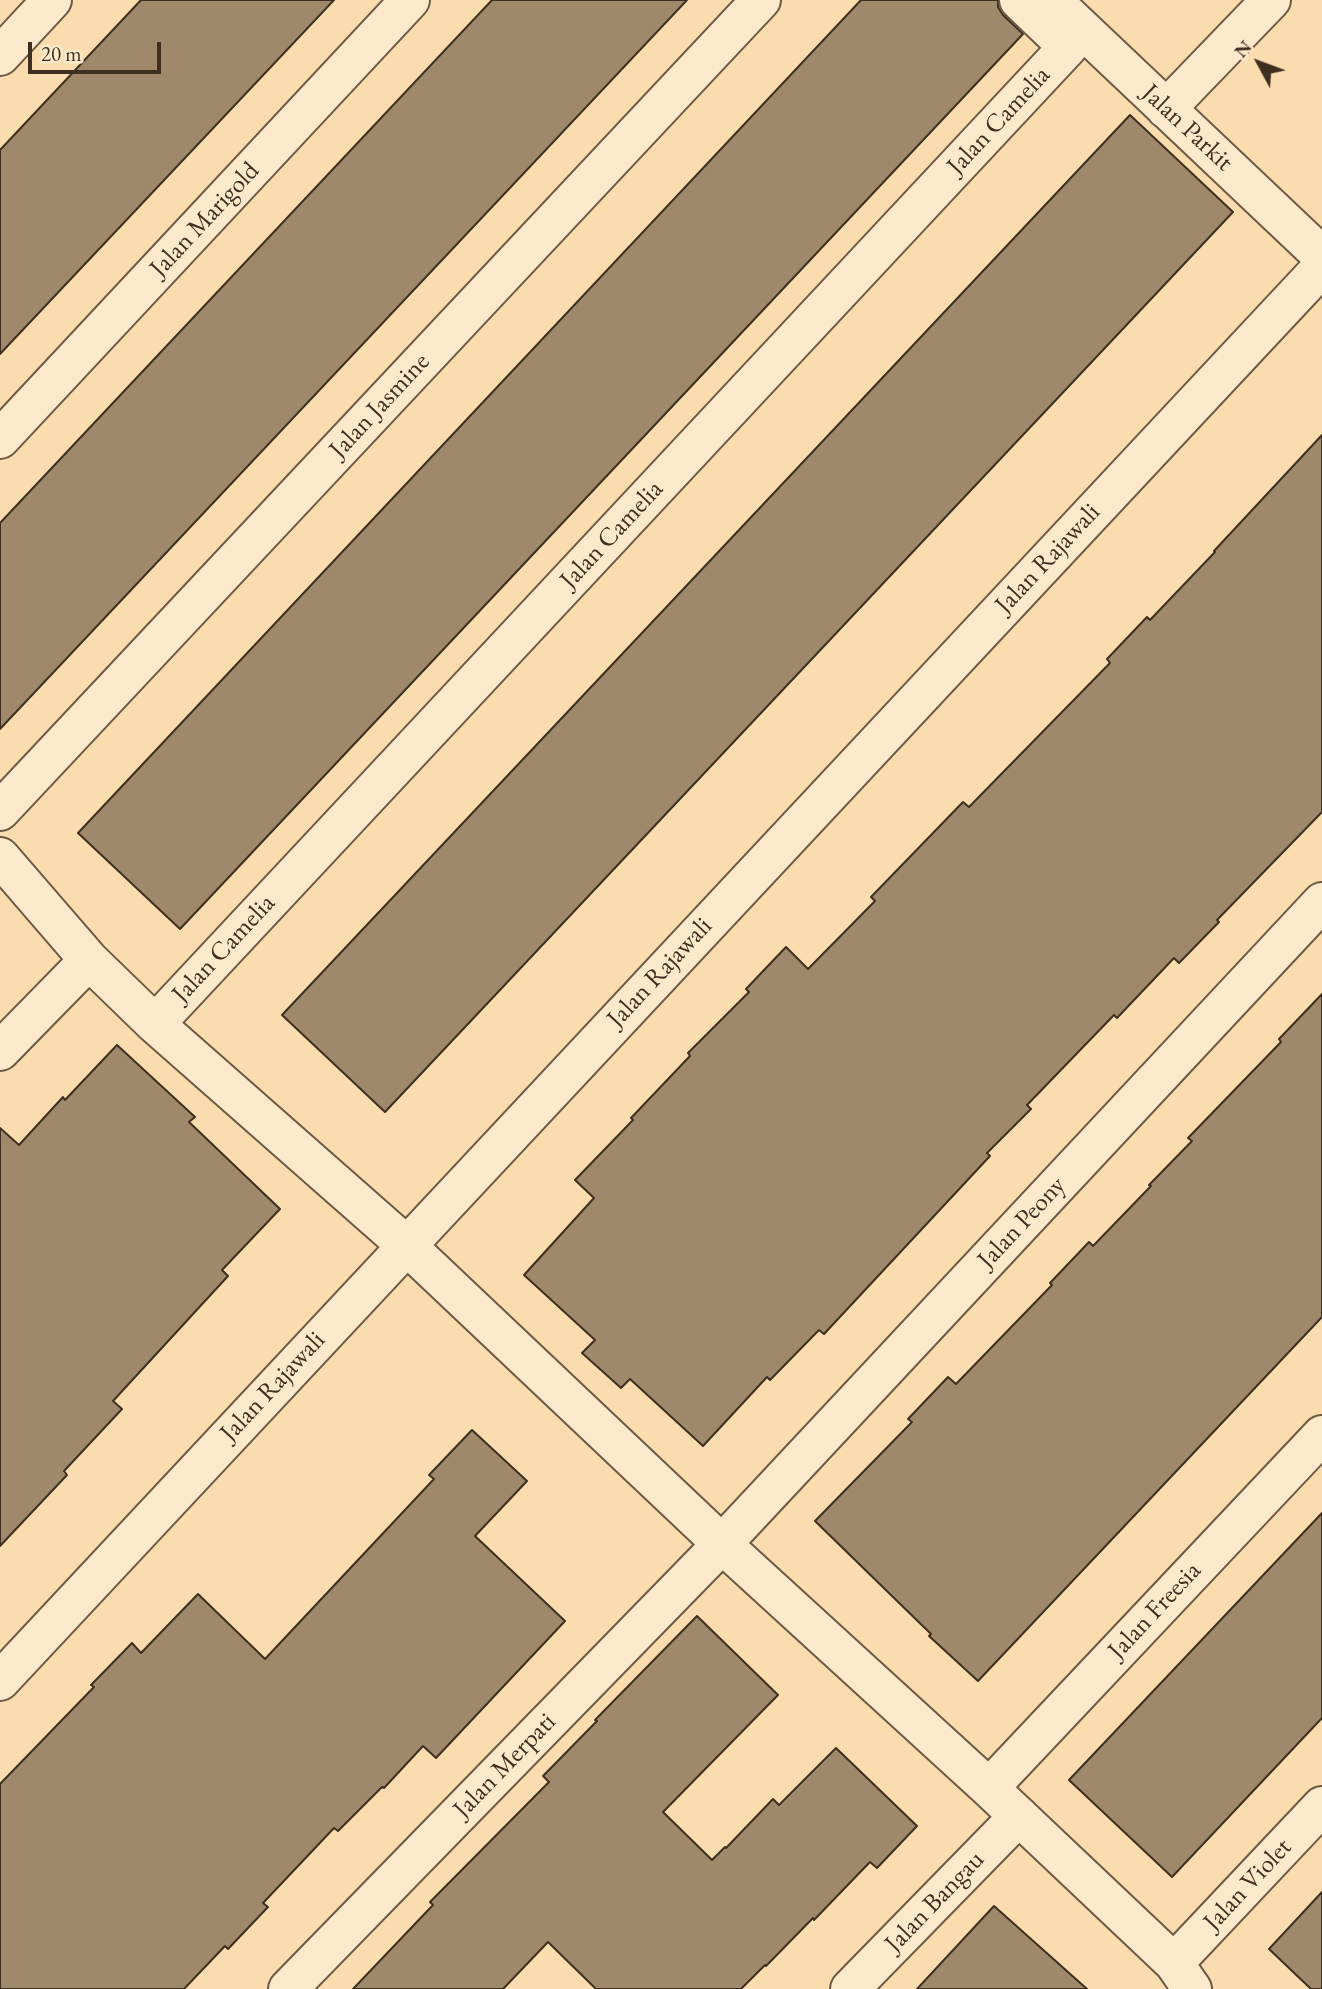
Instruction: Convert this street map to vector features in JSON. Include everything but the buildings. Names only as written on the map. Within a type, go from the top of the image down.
[{"type":"street","points":[[0,56],[51,0]]},
{"type":"street","name":"Jalan Marigold","points":[[0,439],[410,0]]},
{"type":"street","name":"Jalan Jasmine","points":[[0,811],[761,0]]},
{"type":"street","name":"Jalan Camelia","points":[[155,1024],[1068,47],[1018,0]]},
{"type":"street","name":"Jalan Parkit","points":[[1052,0],[1322,256]]},
{"type":"street","points":[[1166,109],[1271,0]]},
{"type":"street","name":"Jalan Rajawali","points":[[0,1681],[1322,267]]},
{"type":"street","points":[[0,857],[89,960],[155,1024],[406,1245],[722,1544],[1019,1816],[1183,1976]]},
{"type":"street","name":"Jalan Peony","points":[[722,1544],[1322,902]]},
{"type":"street","points":[[0,1051],[89,960]]},
{"type":"street","name":"Jalan Freesia","points":[[989,1788],[1322,1435]]},
{"type":"street","name":"Jalan Merpati","points":[[288,1989],[722,1544]]},
{"type":"street","name":"Jalan Violet","points":[[1183,1976],[1322,1806]]},
{"type":"street","name":"Jalan Bangau","points":[[850,1989],[1019,1816]]}]
